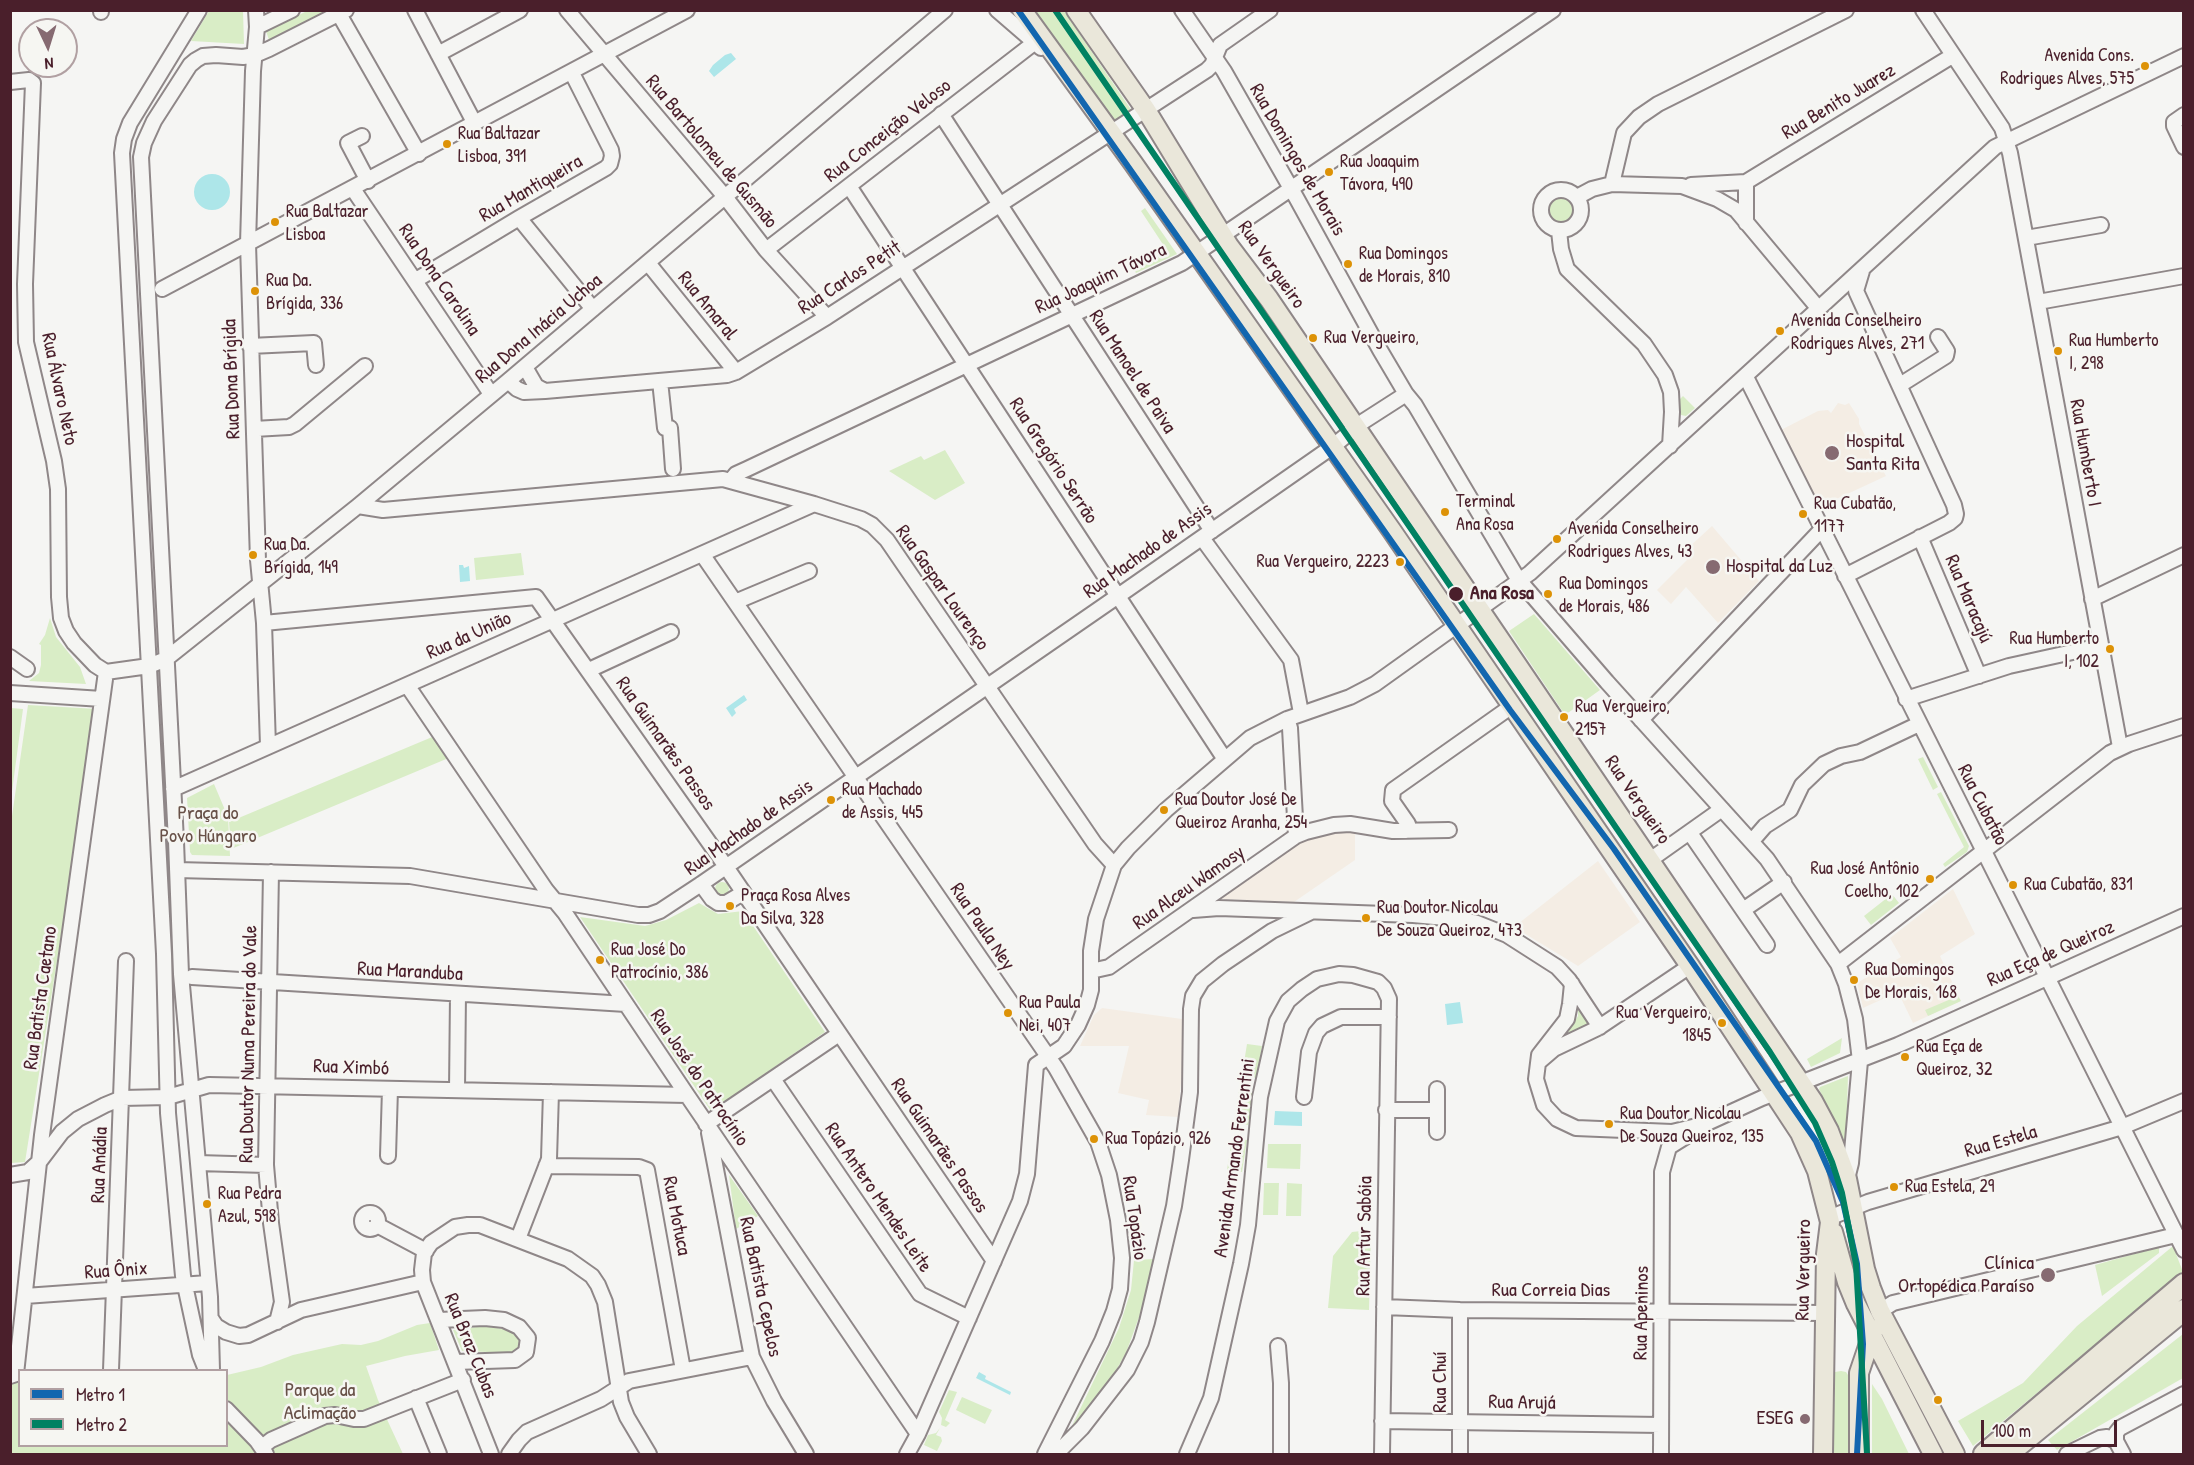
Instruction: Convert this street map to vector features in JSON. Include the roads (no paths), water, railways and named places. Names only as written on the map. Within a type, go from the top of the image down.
[{"type":"highway","points":[[1984,1455],[2184,1284]]},
{"type":"highway","points":[[2008,1455],[2184,1310]]},
{"type":"main road","name":"Rua Vergueiro","points":[[1022,10],[1197,253],[1457,625],[1776,1093],[1800,1133],[1823,1188],[1829,1220],[1826,1254],[1823,1455]]},
{"type":"main road","name":"Rua Vergueiro","points":[[1076,10],[1146,110],[1223,237],[1269,299],[1802,1082],[1822,1116],[1847,1179],[1865,1269],[1881,1311],[1953,1451]]},
{"type":"main road","points":[[1829,1220],[1847,1282],[1933,1455]]},
{"type":"main road","points":[[1859,1455],[1860,1373],[1881,1311]]},
{"type":"street","points":[[200,10],[130,123],[122,153],[164,954],[168,1097],[179,1238],[186,1286],[200,1355],[205,1369]]},
{"type":"street","name":"Rua Dona Brígida","points":[[256,10],[248,244],[258,560],[264,623],[268,746]]},
{"type":"street","points":[[257,27],[292,10]]},
{"type":"street","points":[[415,10],[475,124]]},
{"type":"street","points":[[438,54],[520,10]]},
{"type":"street","name":"Rua Bartolomeu de Gusmão","points":[[567,10],[726,198],[766,250],[826,317]]},
{"type":"street","points":[[162,289],[687,10]]},
{"type":"street","name":"Rua Dona Inácia Uchoa","points":[[106,672],[149,666],[166,659],[358,506],[525,367],[945,10]]},
{"type":"street","name":"Rua Vergueiro","points":[[997,10],[1060,64]]},
{"type":"street","name":"Rua Domingos de Morais","points":[[1182,10],[1215,57],[1406,394],[1415,405],[1519,581],[1641,720],[1752,841],[1784,882],[1838,964],[1855,1019],[1860,1061],[1851,1163],[1847,1179]]},
{"type":"street","name":"Rua Carlos Petit","points":[[508,381],[524,392],[727,375],[736,372],[826,317],[1207,70],[1220,45],[1270,10]]},
{"type":"street","name":"Rua Joaquim Távora","points":[[731,480],[741,472],[1182,263],[1553,10]]},
{"type":"street","points":[[1612,184],[1624,133],[1639,117],[1658,104],[1846,10]]},
{"type":"street","name":"Rua Humberto I","points":[[1923,10],[2002,128],[2006,141],[2120,747]]},
{"type":"street","points":[[212,1369],[212,1320],[181,974],[141,158],[149,130],[190,65],[203,56],[255,55],[342,12],[419,154]]},
{"type":"street","name":"Rua Conceição Veloso","points":[[766,250],[1034,43]]},
{"type":"street","name":"Rua Benito Juarez","points":[[1746,182],[1952,56]]},
{"type":"street","points":[[907,1455],[994,1261],[1024,1186],[1036,1065],[1064,1046],[1078,1025],[1091,990],[1093,932],[1114,865],[1149,827],[1224,758],[1250,738],[1287,719],[1350,697],[1375,684],[1519,581],[1561,546],[1985,156],[2006,141],[2184,56]]},
{"type":"street","name":"Rua Mantiqueira","points":[[416,280],[610,164],[611,150],[572,73]]},
{"type":"street","name":"Rua Álvaro Neto","points":[[10,82],[29,80],[33,83],[18,284],[26,342],[54,461],[58,489],[61,618],[74,643],[95,665],[106,672]]},
{"type":"street","name":"Rua Manoel de Paiva","points":[[941,114],[1071,314],[1207,534],[1291,660],[1301,713]]},
{"type":"street","points":[[2184,115],[2174,122],[2174,126],[2184,147]]},
{"type":"street","points":[[362,136],[348,143],[368,181]]},
{"type":"street","points":[[1577,197],[1592,189],[1612,184],[1682,186],[1746,182],[1746,223]]},
{"type":"street","name":"Rua Gregório Serrão","points":[[849,186],[1224,758]]},
{"type":"street","points":[[1682,186],[1736,210],[1819,309]]},
{"type":"street","name":"Rua Dona Carolina","points":[[353,189],[491,394]]},
{"type":"street","points":[[1560,190],[1577,197],[1581,206],[1580,218],[1573,226],[1559,231],[1551,228],[1543,220],[1542,203],[1549,194],[1560,190]]},
{"type":"street","points":[[519,218],[593,309]]},
{"type":"street","points":[[2026,238],[2101,225]]},
{"type":"street","points":[[1559,231],[1567,269],[1644,344],[1665,375],[1672,402],[1670,446]]},
{"type":"street","name":"Rua Amaral","points":[[648,263],[736,372]]},
{"type":"street","points":[[1845,576],[1953,521],[1956,511],[1856,291],[1862,271]]},
{"type":"street","points":[[2038,302],[2184,276]]},
{"type":"street","points":[[1836,294],[1856,291]]},
{"type":"street","points":[[1900,385],[1946,356],[1947,351],[1938,337]]},
{"type":"street","points":[[250,346],[314,343],[316,365]]},
{"type":"street","points":[[254,429],[289,427],[295,424],[365,366]]},
{"type":"street","points":[[525,367],[536,386],[544,391]]},
{"type":"street","name":"Rua Cubatão","points":[[1746,377],[2180,1244]]},
{"type":"street","points":[[660,381],[665,428],[670,428],[673,469]]},
{"type":"street","name":"Rua Machado de Assis","points":[[177,870],[410,876],[649,915],[666,908],[701,885],[1406,394]]},
{"type":"street","name":"Rua Gaspar Lourenço","points":[[358,506],[370,509],[394,509],[723,479],[861,519],[880,532],[1095,844],[1114,865]]},
{"type":"street","points":[[376,491],[383,501],[394,509]]},
{"type":"street","name":"Rua da União","points":[[173,789],[814,504]]},
{"type":"street","points":[[1641,720],[1822,529]]},
{"type":"street","name":"Rua Maracajú","points":[[1920,537],[1979,676]]},
{"type":"street","name":"Rua Paula Ney","points":[[702,554],[1048,1057]]},
{"type":"street","points":[[2092,599],[2184,555]]},
{"type":"street","points":[[735,602],[809,571]]},
{"type":"street","name":"Rua Guimarães Passos","points":[[264,623],[536,597],[726,866],[994,1261]]},
{"type":"street","points":[[589,670],[671,632]]},
{"type":"street","points":[[1906,699],[2009,666],[2100,646]]},
{"type":"street","points":[[10,657],[27,669]]},
{"type":"street","name":"Rua Batista Caetano","points":[[13,1376],[26,1296],[42,1135],[106,672]]},
{"type":"street","name":"Rua José do Patrocínio","points":[[406,685],[556,901],[918,1434]]},
{"type":"street","points":[[10,693],[102,699]]},
{"type":"street","points":[[1406,831],[1408,824],[1392,801],[1393,790],[1512,706]]},
{"type":"street","points":[[1287,719],[1290,728],[1296,836]]},
{"type":"street","points":[[1752,841],[1765,826],[1790,810],[1802,785],[1824,764],[1841,756],[1860,752],[1919,724]]},
{"type":"street","points":[[1838,964],[2093,765],[2120,747],[2184,726]]},
{"type":"street","points":[[153,759],[165,784],[168,788],[173,789]]},
{"type":"street","points":[[1650,860],[1722,809]]},
{"type":"street","name":"Rua Alceu Wamosy","points":[[1091,971],[1109,967],[1296,836],[1315,829],[1350,824],[1393,831],[1449,830]]},
{"type":"street","points":[[1690,833],[1767,945]]},
{"type":"street","name":"Rua Doutor Numa Pereira do Vale","points":[[271,872],[266,1165],[282,1302],[277,1322]]},
{"type":"street","points":[[1743,910],[1784,882]]},
{"type":"street","points":[[701,885],[718,903],[726,903],[743,893]]},
{"type":"street","points":[[1193,910],[1219,908],[1413,915],[1477,923],[1507,935],[1557,967],[1572,984],[1600,1027]]},
{"type":"street","points":[[1056,1455],[1111,1392],[1127,1370],[1141,1342],[1152,1305],[1181,1160],[1190,1092],[1193,996],[1202,981],[1223,964],[1272,931],[1311,912]]},
{"type":"street","name":"Rua Eça de Queiroz","points":[[1705,1124],[1802,1082],[1860,1061],[2184,916]]},
{"type":"street","name":"Rua Anádia","points":[[111,1369],[126,960]]},
{"type":"street","points":[[1537,1066],[1546,1054],[1600,1027],[1690,966]]},
{"type":"street","name":"Avenida Armando Ferrentini","points":[[1187,1455],[1211,1398],[1232,1308],[1248,1226],[1260,1097],[1279,1016],[1288,1001],[1302,989],[1317,979],[1340,974],[1378,982],[1389,999],[1389,1017]]},
{"type":"street","name":"Rua Maranduba","points":[[192,976],[270,983],[626,1004]]},
{"type":"street","points":[[1572,984],[1567,1019],[1541,1050],[1537,1066],[1536,1079],[1539,1093],[1544,1105],[1557,1119],[1576,1128],[1657,1132],[1681,1130],[1705,1124]]},
{"type":"street","points":[[457,1090],[458,994]]},
{"type":"street","points":[[1304,1097],[1309,1052],[1316,1033],[1322,1026],[1341,1017],[1389,1017]]},
{"type":"street","name":"Rua Artur Sabóia","points":[[1382,1455],[1389,1017]]},
{"type":"street","points":[[707,1125],[839,1034]]},
{"type":"street","name":"Rua Topázio","points":[[1045,1455],[1102,1341],[1114,1311],[1120,1289],[1122,1258],[1114,1199],[1098,1142],[1048,1057]]},
{"type":"street","name":"Rua Antero Mendes Leite","points":[[773,1079],[920,1294],[969,1318]]},
{"type":"street","name":"Rua Ximbó","points":[[40,1161],[62,1132],[78,1119],[122,1098],[168,1097],[209,1085],[687,1095]]},
{"type":"street","points":[[388,1155],[390,1089]]},
{"type":"street","points":[[1437,1089],[1437,1132]]},
{"type":"street","points":[[518,1239],[549,1159],[551,1092]]},
{"type":"street","name":"Rua Estela","points":[[1829,1220],[1868,1202],[2122,1127],[2184,1101]]},
{"type":"street","points":[[1386,1110],[1437,1110]]},
{"type":"street","name":"Rua Apeninos","points":[[1661,1455],[1663,1162],[1669,1147],[1705,1124]]},
{"type":"street","name":"Rua Batista Cepelos","points":[[707,1125],[752,1357],[768,1392],[806,1455]]},
{"type":"street","name":"Rua Apeninos","points":[[1657,1132],[1662,1172]]},
{"type":"street","points":[[720,1187],[722,1168],[730,1160]]},
{"type":"street","points":[[10,1175],[28,1172],[40,1161]]},
{"type":"street","points":[[198,1163],[266,1165]]},
{"type":"street","name":"Rua Motuca","points":[[546,1166],[639,1167],[647,1170],[683,1370]]},
{"type":"street","points":[[377,1225],[426,1251],[431,1242],[454,1227],[480,1225],[573,1261],[587,1271],[598,1285],[605,1302],[617,1389],[627,1417],[649,1455]]},
{"type":"street","points":[[1881,1311],[1893,1303],[2180,1244]]},
{"type":"street","name":"Rua Braz Cubas","points":[[426,1251],[423,1262],[423,1282],[492,1455]]},
{"type":"street","points":[[212,1320],[216,1326],[226,1332],[239,1336],[256,1332],[301,1310],[423,1282]]},
{"type":"street","name":"Rua Ônix","points":[[26,1296],[208,1283]]},
{"type":"street","name":"Rua Correia Dias","points":[[1384,1307],[1460,1310],[1825,1313]]},
{"type":"street","name":"Rua Chuí","points":[[1460,1310],[1460,1455]]},
{"type":"street","points":[[439,1320],[485,1318],[504,1320],[519,1327],[528,1338],[526,1352],[515,1360],[456,1362]]},
{"type":"street","points":[[1278,1346],[1281,1383],[1281,1455]]},
{"type":"street","points":[[509,1455],[527,1432],[601,1400],[629,1381],[752,1357]]},
{"type":"street","points":[[228,1411],[264,1451],[271,1440],[325,1416],[335,1415],[362,1419],[463,1380]]},
{"type":"street","points":[[2123,1455],[2116,1441],[2116,1433],[2120,1428],[2184,1394]]},
{"type":"street","points":[[416,1398],[439,1455]]},
{"type":"street","name":"Rua Arujá","points":[[1382,1421],[1661,1425]]},
{"type":"street","points":[[1060,1423],[1060,1435],[1073,1436]]},
{"type":"street","points":[[2067,1455],[2100,1438],[2107,1437],[2116,1441]]},
{"type":"water","points":[[731,53],[736,59],[714,77],[709,71],[713,65]]},
{"type":"water","points":[[212,174],[225,179],[230,192],[225,205],[212,210],[199,205],[194,192],[199,179]]},
{"type":"water","points":[[459,565],[463,565],[464,568],[469,566],[470,581],[460,582]]},
{"type":"water","points":[[744,695],[747,700],[734,709],[736,713],[732,717],[726,708]]},
{"type":"water","points":[[1460,1002],[1463,1023],[1447,1025],[1445,1004]]},
{"type":"water","points":[[1275,1111],[1302,1112],[1302,1126],[1274,1125]]},
{"type":"water","points":[[979,1372],[986,1376],[985,1379],[1011,1392],[1010,1395],[976,1378]]},
{"type":"metro line","name":"1","points":[[1018,10],[1510,710],[1614,849],[1816,1141],[1843,1202],[1857,1264],[1863,1344],[1857,1454]]},
{"type":"metro line","name":"2","points":[[1055,10],[1770,1052],[1815,1123],[1832,1162],[1842,1193],[1856,1264],[1867,1454]]},
{"type":"place","name":"Avenida Cons. Rodrigues Alves, 575","points":[[2145,66]]},
{"type":"place","name":"Rua Baltazar Lisboa, 391","points":[[447,144]]},
{"type":"place","name":"Rua Joaquim Távora, 490","points":[[1329,172]]},
{"type":"place","name":"Rua Baltazar Lisboa","points":[[275,222]]},
{"type":"place","name":"Rua Domingos de Morais, 810","points":[[1348,264]]},
{"type":"place","name":"Rua Da. Brígida, 336","points":[[255,291]]},
{"type":"place","name":"Avenida Conselheiro Rodrigues Alves, 271","points":[[1780,331]]},
{"type":"place","name":"Rua Vergueiro,","points":[[1313,338]]},
{"type":"place","name":"Rua Humberto I, 298","points":[[2058,351]]},
{"type":"place","name":"Hospital Santa Rita","points":[[1832,453]]},
{"type":"place","name":"Terminal Ana Rosa","points":[[1445,512]]},
{"type":"place","name":"Rua Cubatão, 1177","points":[[1803,514]]},
{"type":"place","name":"Avenida Conselheiro Rodrigues Alves, 43","points":[[1557,539]]},
{"type":"place","name":"Rua Da. Brígida, 149","points":[[253,555]]},
{"type":"place","name":"Rua Vergueiro, 2223","points":[[1400,562]]},
{"type":"place","name":"Hospital da Luz","points":[[1713,567]]},
{"type":"place","name":"Ana Rosa","points":[[1456,594]]},
{"type":"place","name":"Rua Domingos de Morais, 486","points":[[1548,594]]},
{"type":"place","name":"Rua Humberto I, 102","points":[[2110,649]]},
{"type":"place","name":"Rua Vergueiro, 2157","points":[[1564,717]]},
{"type":"place","name":"Rua Machado de Assis, 445","points":[[831,800]]},
{"type":"place","name":"Rua Doutor José De Queiroz Aranha, 254","points":[[1164,810]]},
{"type":"place","name":"Rua José Antônio Coelho, 102","points":[[1930,879]]},
{"type":"place","name":"Rua Cubatão, 831","points":[[2013,885]]},
{"type":"place","name":"Praça Rosa Alves Da Silva, 328","points":[[730,906]]},
{"type":"place","name":"Rua Doutor Nicolau De Souza Queiroz, 473","points":[[1366,918]]},
{"type":"place","name":"Rua José Do Patrocínio, 386","points":[[600,960]]},
{"type":"place","name":"Rua Domingos De Morais, 168","points":[[1854,980]]},
{"type":"place","name":"Rua Paula Nei, 407","points":[[1008,1013]]},
{"type":"place","name":"Rua Vergueiro, 1845","points":[[1722,1023]]},
{"type":"place","name":"Rua Eça de Queiroz, 32","points":[[1905,1057]]},
{"type":"place","name":"Rua Doutor Nicolau De Souza Queiroz, 135","points":[[1609,1124]]},
{"type":"place","name":"Rua Topázio, 926","points":[[1094,1139]]},
{"type":"place","name":"Rua Estela, 29","points":[[1894,1187]]},
{"type":"place","name":"Rua Pedra Azul, 598","points":[[207,1204]]},
{"type":"place","name":"Clínica Ortopédica Paraíso","points":[[2048,1275]]},
{"type":"place","name":"ESEG","points":[[1805,1419]]},
{"type":"park label","name":"Praça do Povo Húngaro","points":[[208,826]]},
{"type":"park label","name":"Parque da Aclimação","points":[[320,1402]]}]
